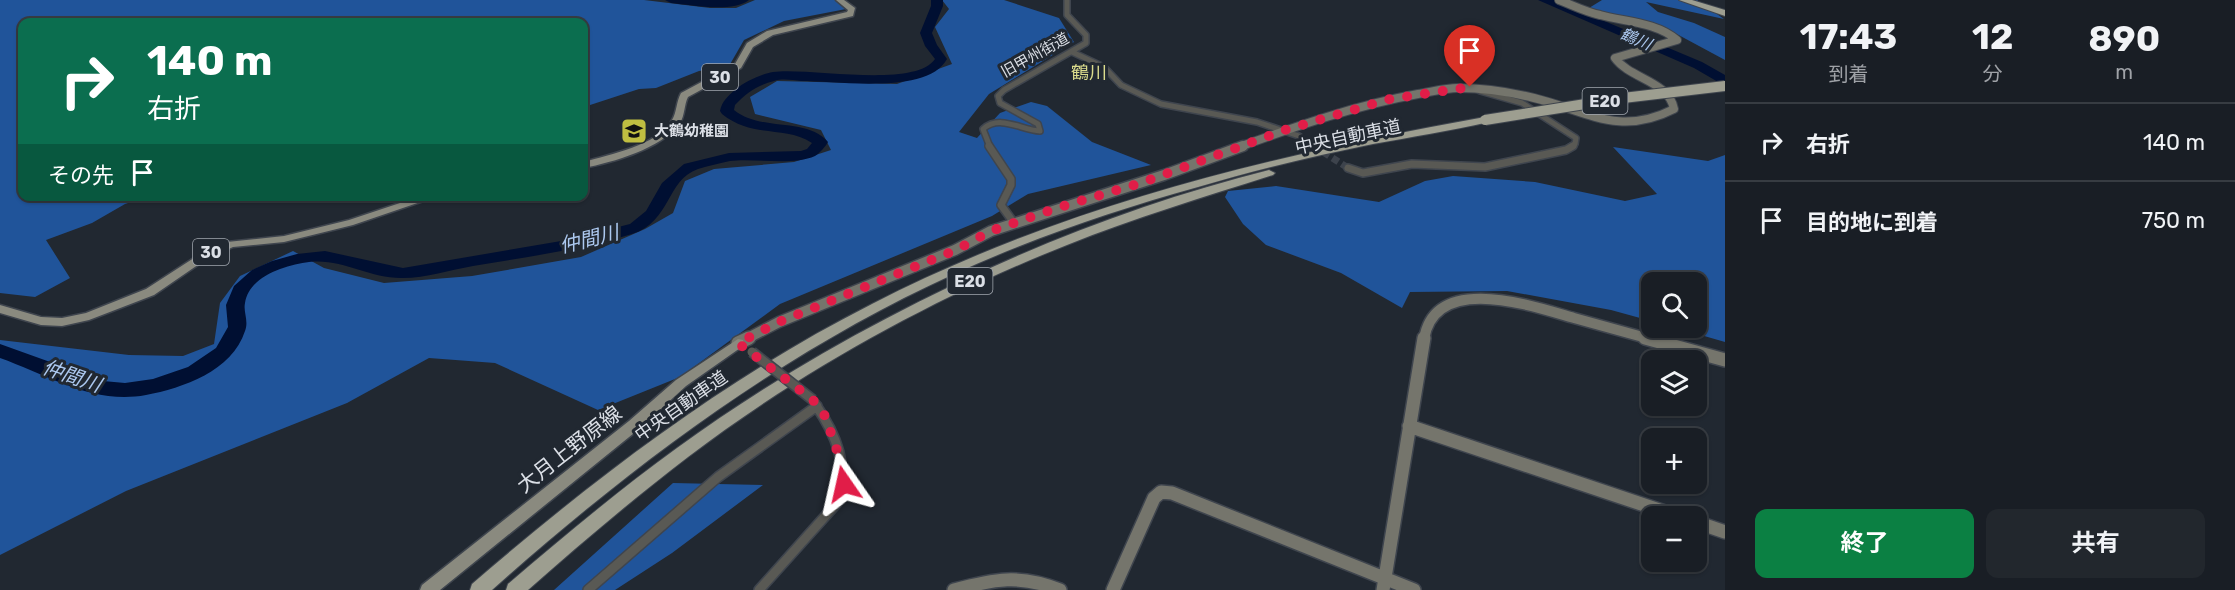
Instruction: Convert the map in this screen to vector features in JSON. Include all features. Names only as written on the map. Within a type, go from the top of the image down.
[{"type":"highway","points":[[1683,0],[1725,13]]},
{"type":"highway","name":"中央自動車道","points":[[516,590],[587,526],[639,484],[734,414],[828,355],[958,286],[1039,251],[1114,222],[1236,182],[1344,155],[1588,103],[1725,86]]},
{"type":"highway","name":"中央自動車道","points":[[479,590],[584,500],[717,402],[855,319],[940,276],[1065,225],[1222,175],[1303,155],[1491,123],[1725,93]]},
{"type":"main road","name":"30","points":[[588,164],[650,143],[668,130],[677,120],[684,95],[738,66],[747,50],[756,41],[779,30],[850,14],[852,10],[840,0]]},
{"type":"main road","name":"30","points":[[0,309],[41,321],[62,322],[89,316],[150,292],[201,258],[231,244],[284,239],[353,222],[418,201]]},
{"type":"main road","name":"大月上野原線","points":[[428,590],[634,425],[681,383],[738,343]]},
{"type":"street","name":"旧甲州街道","points":[[1014,223],[1001,205],[1011,185],[1011,179],[987,142],[983,132],[984,127],[988,123],[997,121],[1025,130],[1040,131],[1038,124],[1000,103],[998,96],[1004,90],[1084,45],[1087,37],[1065,11],[1067,0]]},
{"type":"street","points":[[738,343],[779,322],[956,250],[991,231],[1149,181],[1285,130],[1390,99],[1470,87],[1527,96],[1584,116],[1610,122],[1656,118],[1670,113],[1675,105],[1670,96],[1616,62],[1615,58],[1677,40],[1669,33],[1597,15],[1559,0]]},
{"type":"street","points":[[1071,52],[1100,65],[1121,85],[1161,104],[1247,120],[1299,136]]},
{"type":"street","points":[[1348,168],[1363,173],[1413,164],[1485,167],[1566,150],[1575,144],[1576,138],[1522,103],[1470,87]]},
{"type":"street","points":[[1384,584],[1426,327],[1432,316],[1442,306],[1468,300],[1486,299],[1521,303],[1725,360]]},
{"type":"street","points":[[738,343],[815,403],[825,416],[844,478],[843,492],[837,502],[759,590]]},
{"type":"street","points":[[588,590],[718,477],[815,403]]},
{"type":"street","points":[[1409,426],[1647,506]]},
{"type":"street","points":[[1113,590],[1154,498],[1161,492],[1172,494],[1384,584],[1414,590]]},
{"type":"street","points":[[1707,526],[1725,532]]},
{"type":"street","points":[[954,590],[1018,577],[1040,581],[1060,590]]},
{"type":"shaded area","points":[[0,0],[644,0],[710,8],[736,8],[755,0],[839,0],[846,9],[784,21],[744,40],[729,66],[699,71],[656,88],[639,89],[588,106],[588,18],[18,18],[18,201],[134,201],[92,223],[46,240],[70,278],[35,297],[0,293]]},
{"type":"shaded area","points":[[942,0],[1004,0],[1059,18],[1074,42],[989,94],[959,132],[977,138],[1000,113],[1031,102],[1047,106],[1092,142],[1151,165],[1028,194],[992,216],[780,304],[680,377],[598,410],[495,363],[429,358],[347,403],[126,491],[0,555],[0,340],[129,355],[183,356],[214,344],[220,303],[240,276],[293,251],[324,268],[384,283],[472,276],[581,257],[645,229],[673,213],[685,181],[714,169],[794,162],[831,150],[821,130],[755,114],[750,97],[777,81],[897,84],[952,64],[935,27],[949,9]]},
{"type":"shaded area","points":[[1602,0],[1697,0],[1724,19],[1646,2],[1658,12],[1694,23],[1725,37],[1725,60],[1673,32],[1589,8]]},
{"type":"shaded area","points":[[1613,147],[1708,161],[1725,155],[1725,342],[1707,337],[1707,272],[1641,272],[1641,318],[1611,310],[1507,291],[1410,292],[1402,308],[1341,273],[1266,245],[1243,224],[1225,197],[1228,191],[1276,186],[1379,202],[1425,181],[1453,176],[1535,182],[1625,201],[1657,194]]},
{"type":"shaded area","points":[[673,483],[763,485],[672,553],[615,590],[554,590]]},
{"type":"waterway","name":"鶴川","points":[[671,0],[715,4],[743,0]]},
{"type":"waterway","name":"仲間川","points":[[0,351],[89,385],[116,390],[144,388],[203,368],[223,353],[236,331],[235,305],[243,286],[258,273],[278,265],[312,256],[325,256],[375,269],[403,273],[567,245],[636,227],[653,214],[667,186],[689,167],[729,157],[801,155],[812,152],[821,142],[799,132],[749,125],[737,119],[727,111],[728,104],[748,86],[774,76],[898,79],[923,74],[934,68],[941,59],[931,46],[926,33],[937,6],[937,0]]},
{"type":"waterway","name":"鶴川","points":[[1544,0],[1698,65],[1716,74],[1725,82]]},
{"type":"tunnel","points":[[1299,136],[1316,147]]},
{"type":"tunnel","points":[[1314,146],[1348,168]]},
{"type":"place","name":"大鶴幼稚園","points":[[634,131]]},
{"type":"district","name":"鶴川","points":[[1089,73]]},
{"type":"route","points":[[844,484],[843,468],[834,440],[825,416],[813,400],[738,343],[760,330],[956,250],[991,231],[1060,207],[1141,183],[1285,130],[1390,99],[1470,87]]}]
